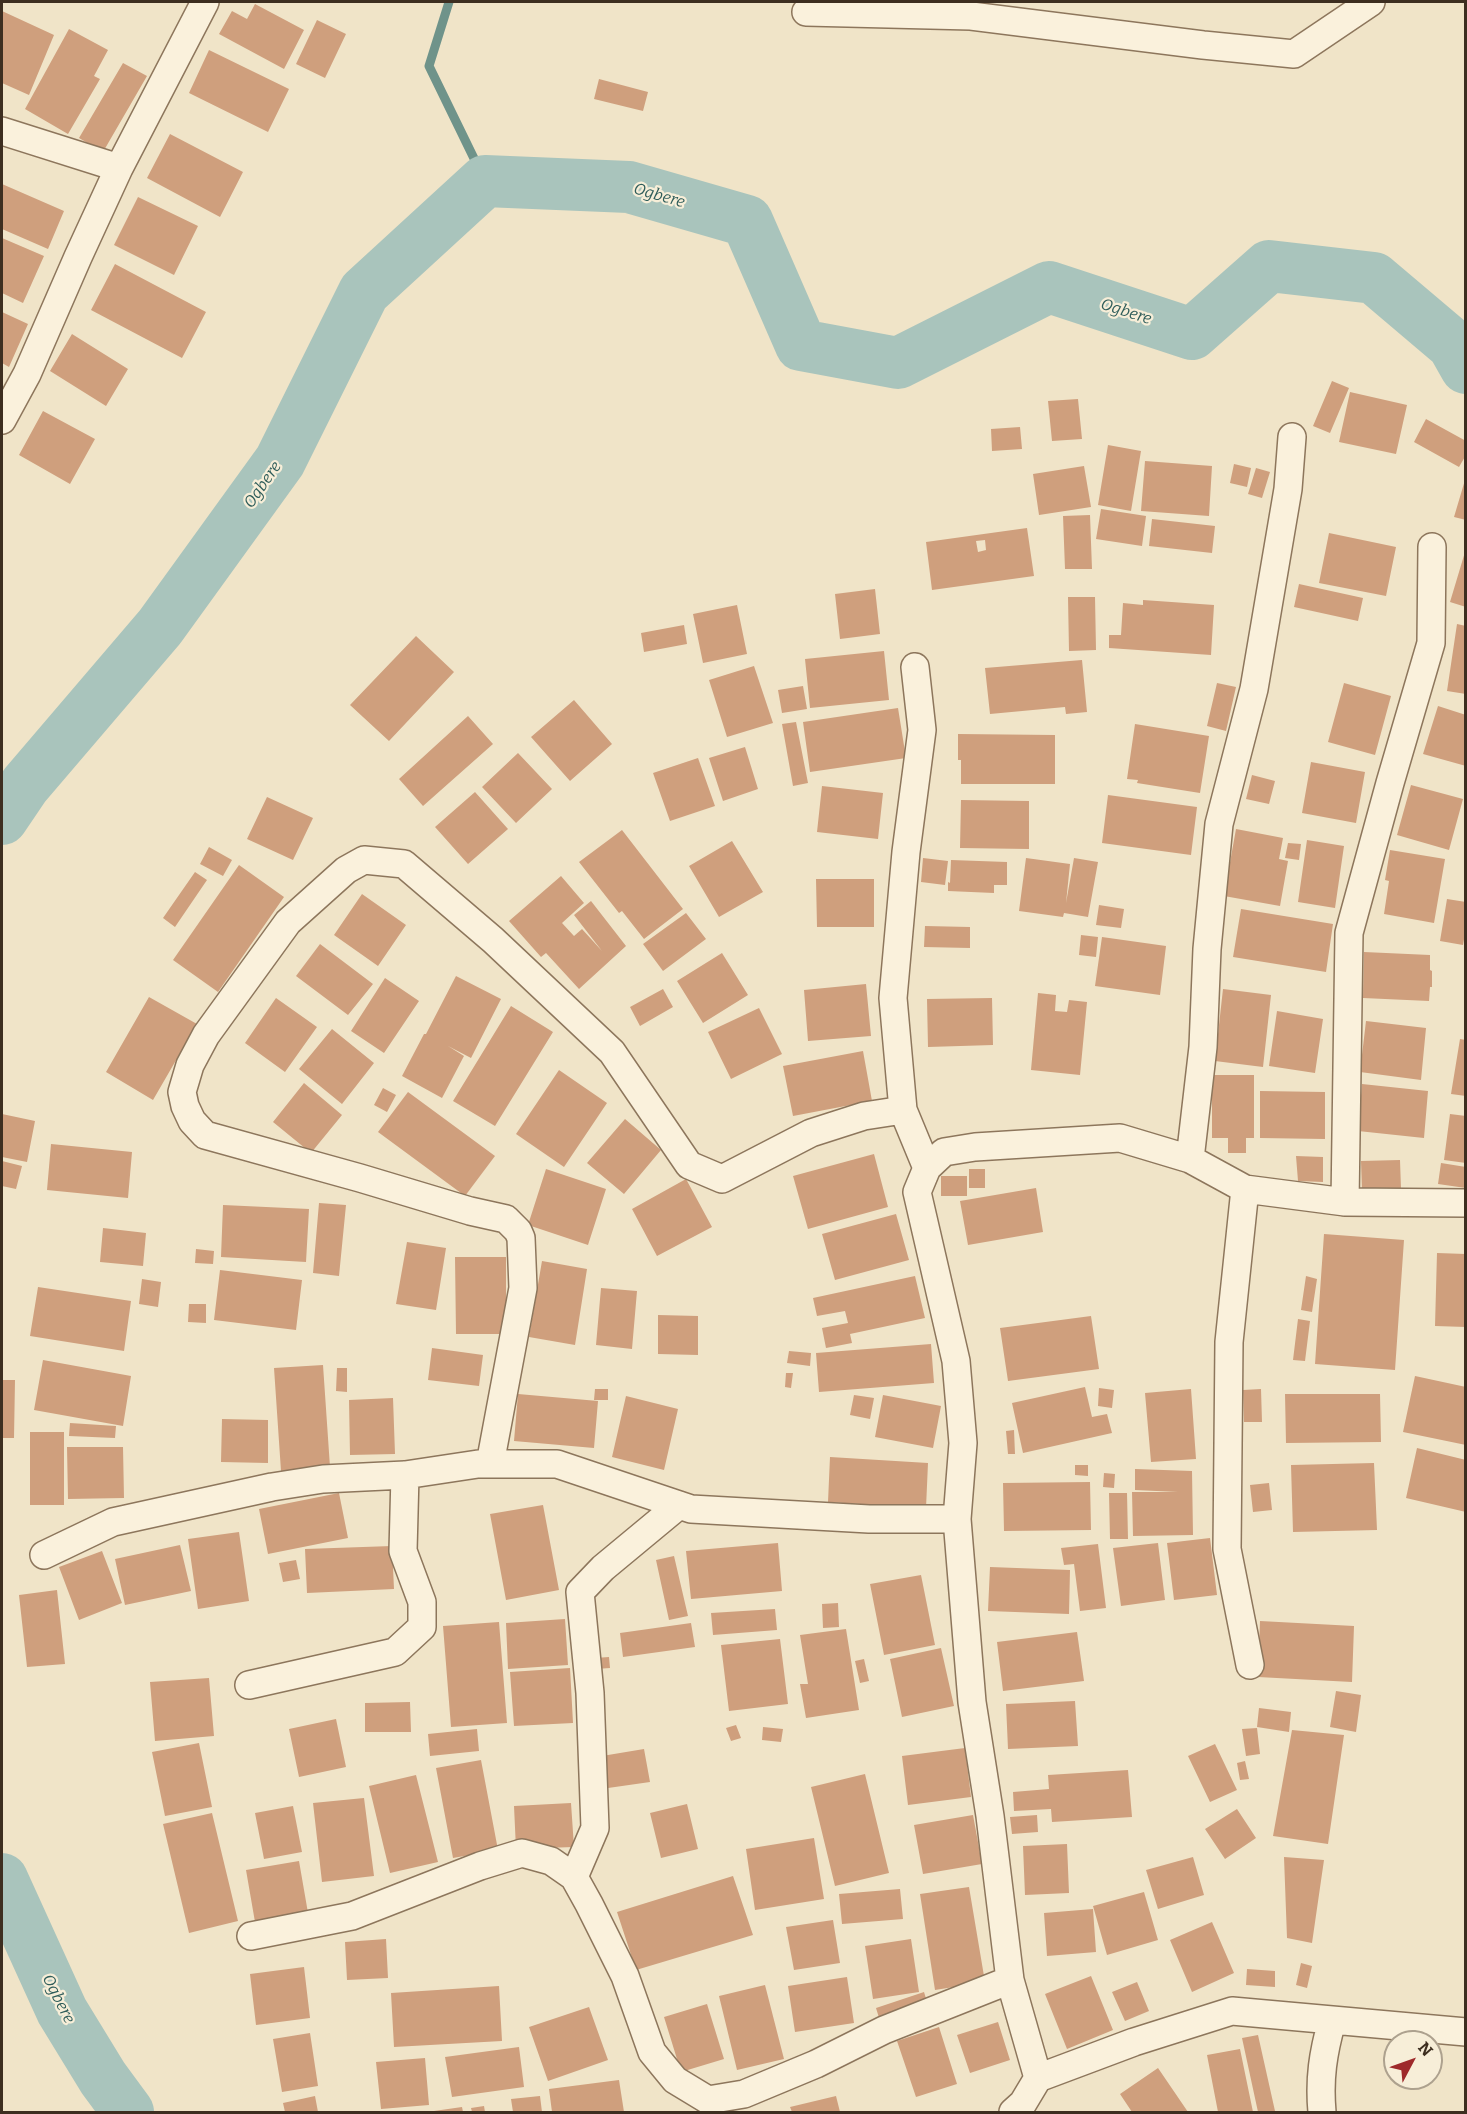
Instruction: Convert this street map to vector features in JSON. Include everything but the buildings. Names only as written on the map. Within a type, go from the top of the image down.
[{"type":"street","points":[[2,420],[27,374],[119,168],[204,2]]},
{"type":"street","points":[[806,12],[971,16],[1294,54],[1371,2]]},
{"type":"street","points":[[2,131],[119,168]]},
{"type":"street","points":[[1191,1159],[1203,1047],[1207,949],[1219,824],[1254,689],[1288,489],[1292,437]]},
{"type":"street","points":[[1345,1202],[1349,933],[1431,643],[1432,547]]},
{"type":"street","points":[[915,667],[922,730],[906,852],[893,998],[903,1110],[927,1168]]},
{"type":"street","points":[[490,1464],[523,1288],[521,1238],[518,1231],[506,1219],[470,1211],[205,1135],[192,1121],[185,1106],[182,1092],[190,1065],[206,1035],[288,922],[345,870],[364,860],[404,864],[493,940],[612,1052],[689,1165],[722,1179],[811,1133],[864,1116],[903,1110]]},
{"type":"street","points":[[1038,2078],[1010,1980],[990,1816],[972,1702],[957,1519],[963,1443],[956,1361],[917,1192],[927,1168],[944,1152],[975,1147],[1120,1138],[1191,1159],[1245,1189],[1345,1202],[1466,1203]]},
{"type":"street","points":[[1245,1189],[1229,1342],[1227,1549],[1250,1665]]},
{"type":"street","points":[[44,1555],[113,1522],[273,1487],[323,1479],[405,1475],[478,1464],[557,1464],[691,1509],[869,1519],[957,1519]]},
{"type":"street","points":[[249,1685],[395,1652],[422,1627],[422,1602],[403,1551],[405,1475]]},
{"type":"street","points":[[573,1877],[595,1828],[590,1693],[580,1592],[603,1568],[679,1505]]},
{"type":"street","points":[[251,1936],[352,1916],[480,1866],[522,1853],[551,1861],[573,1877],[625,1976],[652,2052],[675,2080],[708,2100],[744,2094],[816,2064],[884,2030],[1010,1980]]},
{"type":"street","points":[[1013,2112],[1023,2103],[1038,2078],[1134,2042],[1232,2011],[1466,2032]]},
{"type":"street","points":[[1322,2112],[1320,2095],[1322,2057],[1332,2021]]},
{"type":"waterway","points":[[449,2],[429,66],[485,181]]},
{"type":"waterway","name":"Ogbere","points":[[2,819],[25,785],[160,627],[280,461],[364,292],[485,181],[629,187],[747,221],[801,345],[898,363],[1049,287],[1192,334],[1269,266],[1374,278],[1453,345],[1466,368]]},
{"type":"waterway","name":"Ogbere","points":[[2,1879],[62,2011],[103,2078],[128,2112]]}]
